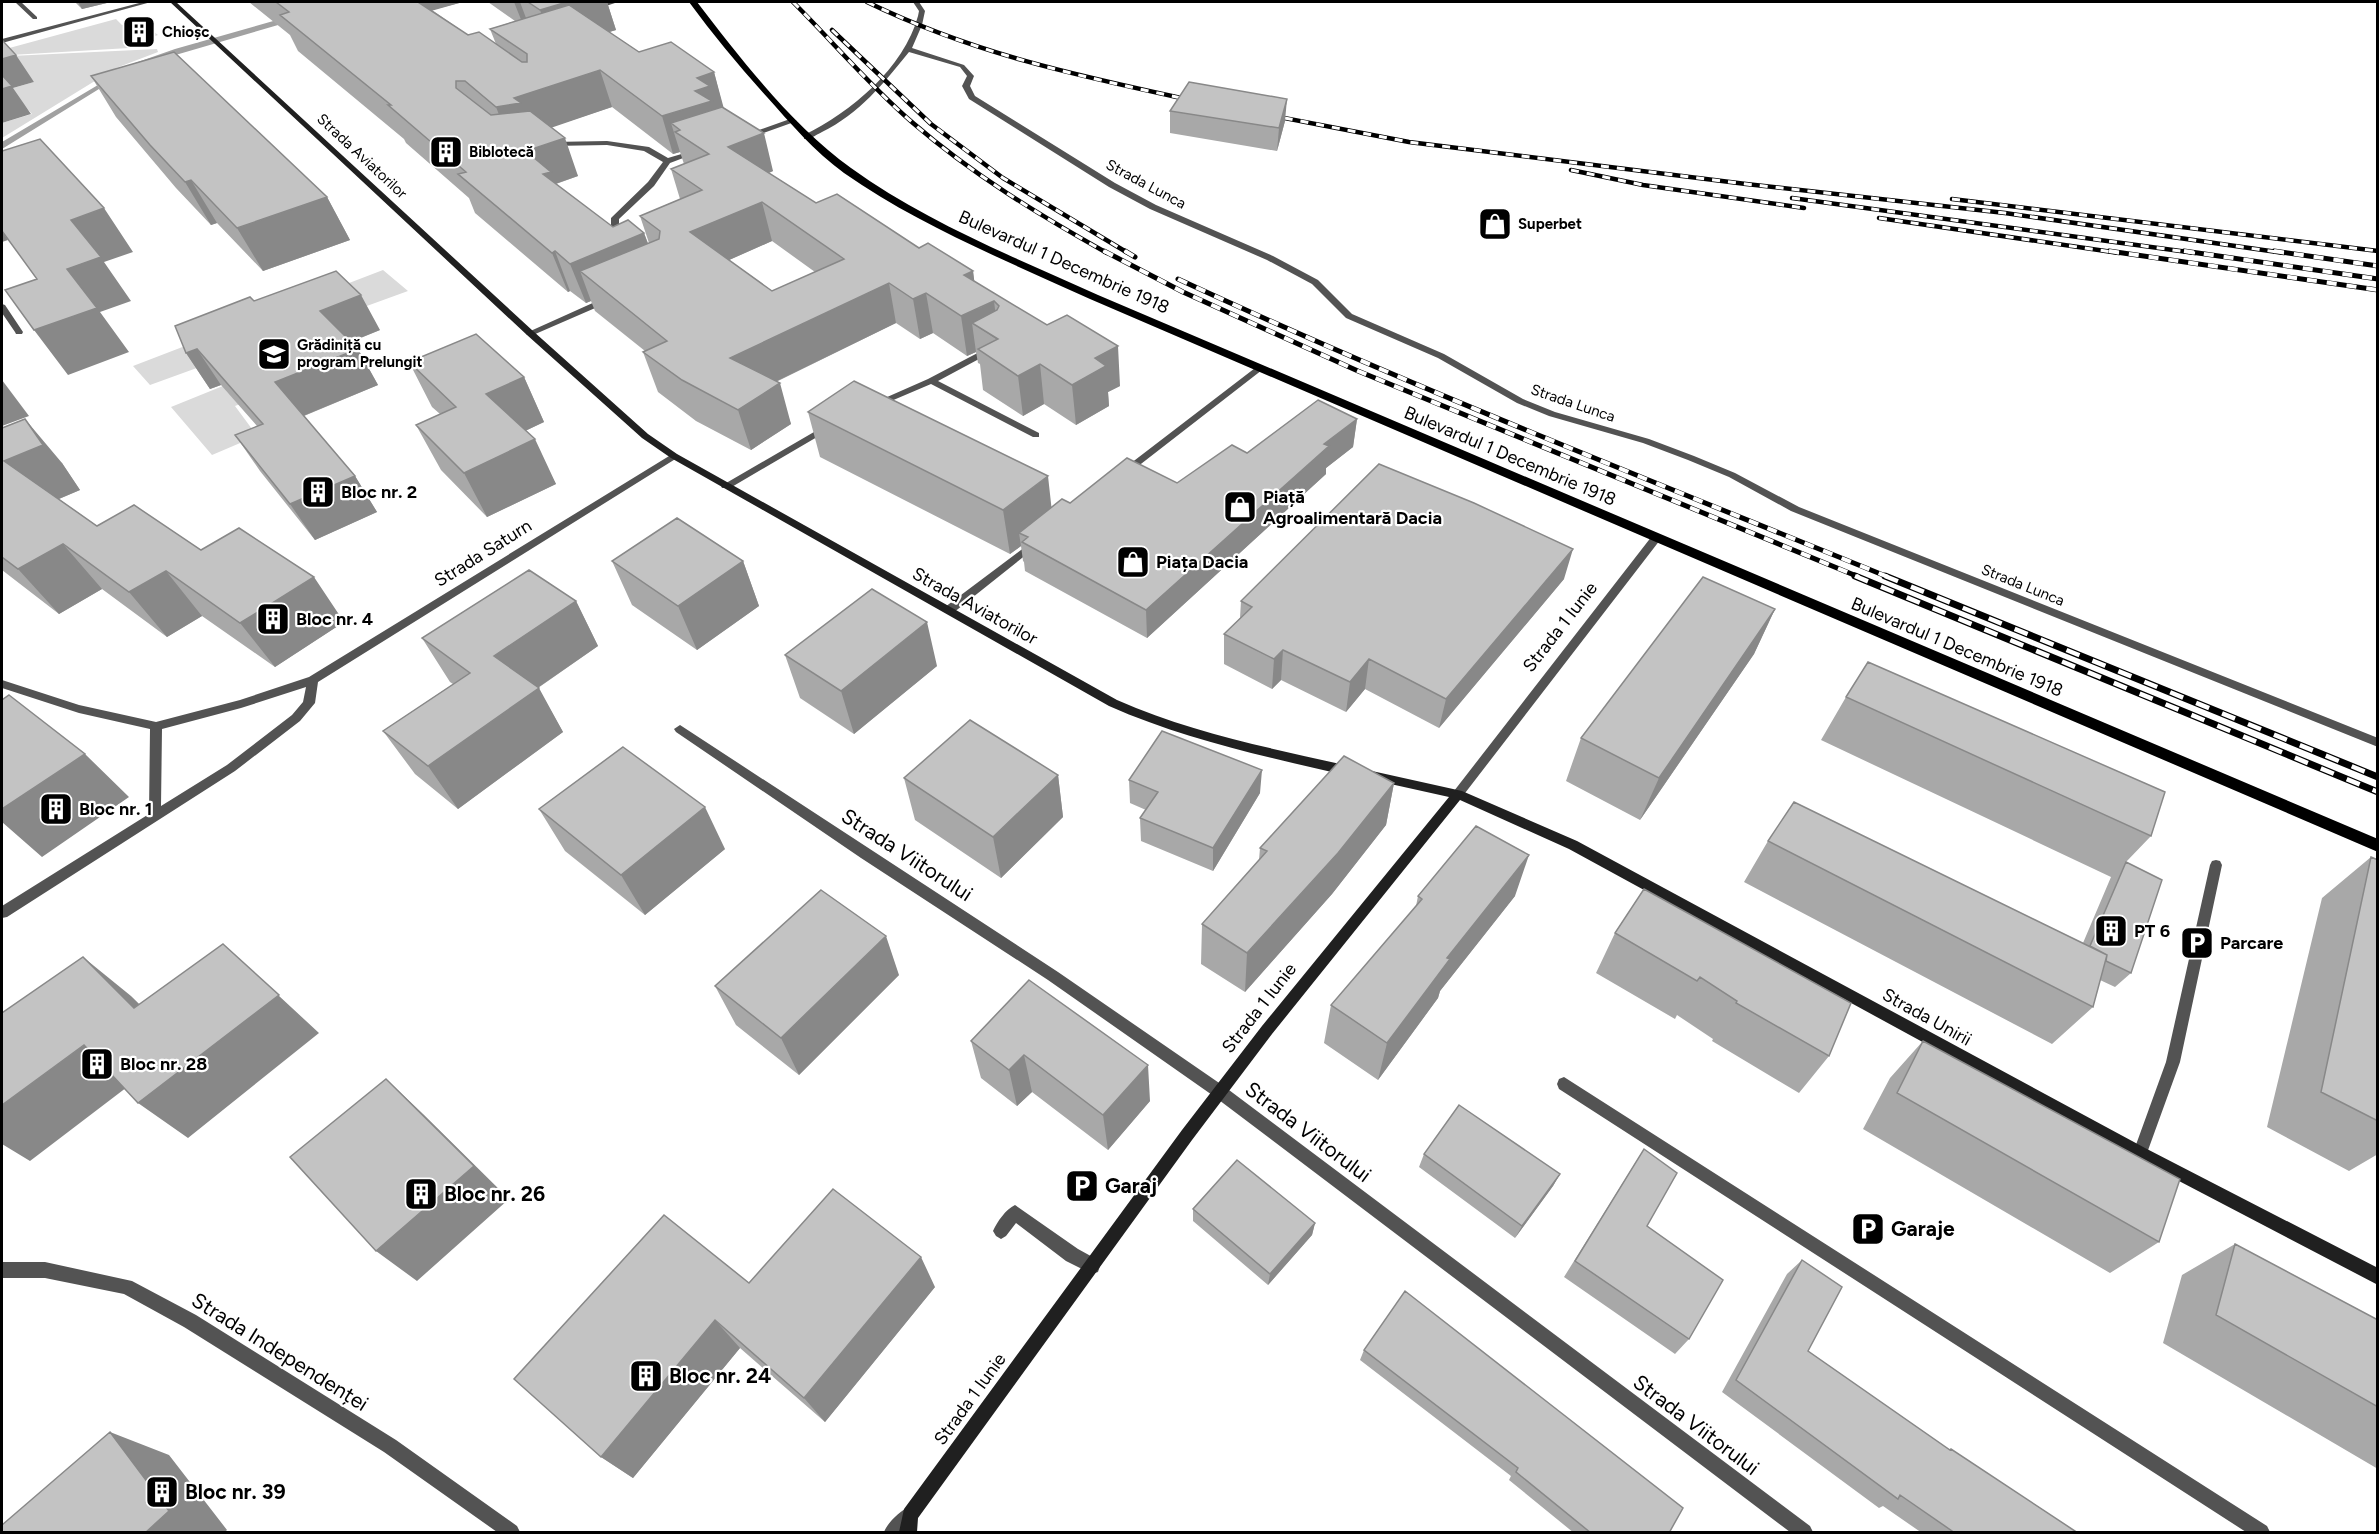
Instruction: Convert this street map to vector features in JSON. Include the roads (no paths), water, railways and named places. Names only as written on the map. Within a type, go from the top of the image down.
[{"type":"main road","name":"Bulevardul 1 Decembrie 1918","points":[[693,2],[727,47],[807,137],[847,170],[894,200],[958,235],[1259,368],[2378,846]]},
{"type":"street","points":[[18,2],[35,18]]},
{"type":"street","points":[[2,41],[148,2]]},
{"type":"street","name":"Strada Aviatorilor","points":[[173,2],[530,333],[645,436],[674,456],[1113,703],[1152,721],[1208,738],[1458,794]]},
{"type":"street","points":[[582,12],[615,2]]},
{"type":"street","points":[[807,137],[834,125],[848,115],[888,76],[908,49],[916,26],[921,21],[922,11],[916,2]]},
{"type":"street","name":"Strada Lunca","points":[[908,49],[962,66],[971,76],[966,86],[972,97],[1112,185],[1153,207],[1270,258],[1315,282],[1349,316],[1441,356],[1520,401],[1552,414],[1646,441],[1691,458],[1732,475],[1795,509],[2378,743]]},
{"type":"street","points":[[741,138],[793,122]]},
{"type":"street","points":[[539,145],[607,143],[646,149],[667,161]]},
{"type":"street","points":[[627,241],[615,230],[615,218],[651,184],[667,161],[699,151]]},
{"type":"street","points":[[530,333],[615,297]]},
{"type":"street","points":[[2,308],[19,333]]},
{"type":"street","points":[[862,409],[931,381],[998,346]]},
{"type":"street","points":[[1114,481],[1259,368]]},
{"type":"street","points":[[931,381],[1036,435]]},
{"type":"street","points":[[726,486],[833,424]]},
{"type":"street","name":"Strada Saturn","points":[[2,684],[79,709],[156,726],[241,704],[313,680],[674,456]]},
{"type":"street","points":[[949,610],[1041,538]]},
{"type":"street","name":"Strada 1 Iunie","points":[[892,1533],[909,1524],[1092,1266],[1267,1030],[1458,794],[1656,538]]},
{"type":"street","points":[[2,913],[231,768],[296,718],[309,703],[313,680]]},
{"type":"street","points":[[155,816],[156,726]]},
{"type":"street","name":"Strada Viitorului","points":[[680,729],[859,850],[1053,976],[1220,1092],[1804,1533]]},
{"type":"street","name":"Strada Unirii","points":[[1458,794],[1573,845],[2140,1154],[2378,1277]]},
{"type":"street","points":[[2140,1154],[2173,1062],[2216,865]]},
{"type":"street","points":[[1564,1084],[2261,1533]]},
{"type":"street","points":[[1001,1231],[1015,1213],[1072,1255],[1092,1266]]},
{"type":"street","name":"Strada Independenței","points":[[2,1270],[45,1270],[126,1287],[190,1321],[390,1446],[511,1533]]},
{"type":"railway","points":[[793,2],[882,94],[935,142],[1007,193],[1107,253]]},
{"type":"railway","points":[[867,2],[907,20],[987,50],[1068,72],[1195,101]]},
{"type":"railway","points":[[832,30],[931,124],[1003,178],[1128,253]]},
{"type":"railway","points":[[1269,115],[1409,142],[1746,184],[2005,213],[2284,253]]},
{"type":"railway","points":[[1571,170],[1643,185],[1804,208]]},
{"type":"railway","points":[[1792,198],[2195,253]]},
{"type":"railway","points":[[1952,199],[2378,251]]},
{"type":"railway","points":[[1879,218],[2119,253]]},
{"type":"railway","points":[[1104,251],[1183,292],[1358,371],[1859,577]]},
{"type":"railway","points":[[1125,251],[1135,257]]},
{"type":"railway","points":[[2109,251],[2378,290]]},
{"type":"railway","points":[[2184,251],[2378,279]]},
{"type":"railway","points":[[2274,251],[2378,266]]},
{"type":"railway","points":[[1178,279],[1442,395],[1888,577]]},
{"type":"railway","points":[[1855,576],[2378,792]]},
{"type":"railway","points":[[1885,576],[2378,777]]},
{"type":"place","name":"Chioșc","points":[[139,32]]},
{"type":"place","name":"Biblotecă","points":[[446,152]]},
{"type":"place","name":"Superbet","points":[[1495,224]]},
{"type":"place","name":"Grădiniță cu program Prelungit","points":[[274,354]]},
{"type":"place","name":"Bloc nr. 2","points":[[318,492]]},
{"type":"place","name":"Piață Agroalimentară Dacia","points":[[1240,507]]},
{"type":"place","name":"Piața Dacia","points":[[1133,562]]},
{"type":"place","name":"Bloc nr. 4","points":[[273,619]]},
{"type":"place","name":"Bloc nr. 1","points":[[56,809]]},
{"type":"place","name":"PT 6","points":[[2111,931]]},
{"type":"place","name":"Parcare","points":[[2197,943]]},
{"type":"place","name":"Bloc nr. 28","points":[[97,1064]]},
{"type":"place","name":"Garaj","points":[[1082,1186]]},
{"type":"place","name":"Bloc nr. 26","points":[[421,1194]]},
{"type":"place","name":"Garaje","points":[[1868,1229]]},
{"type":"place","name":"Bloc nr. 24","points":[[646,1376]]},
{"type":"place","name":"Bloc nr. 39","points":[[162,1492]]}]
